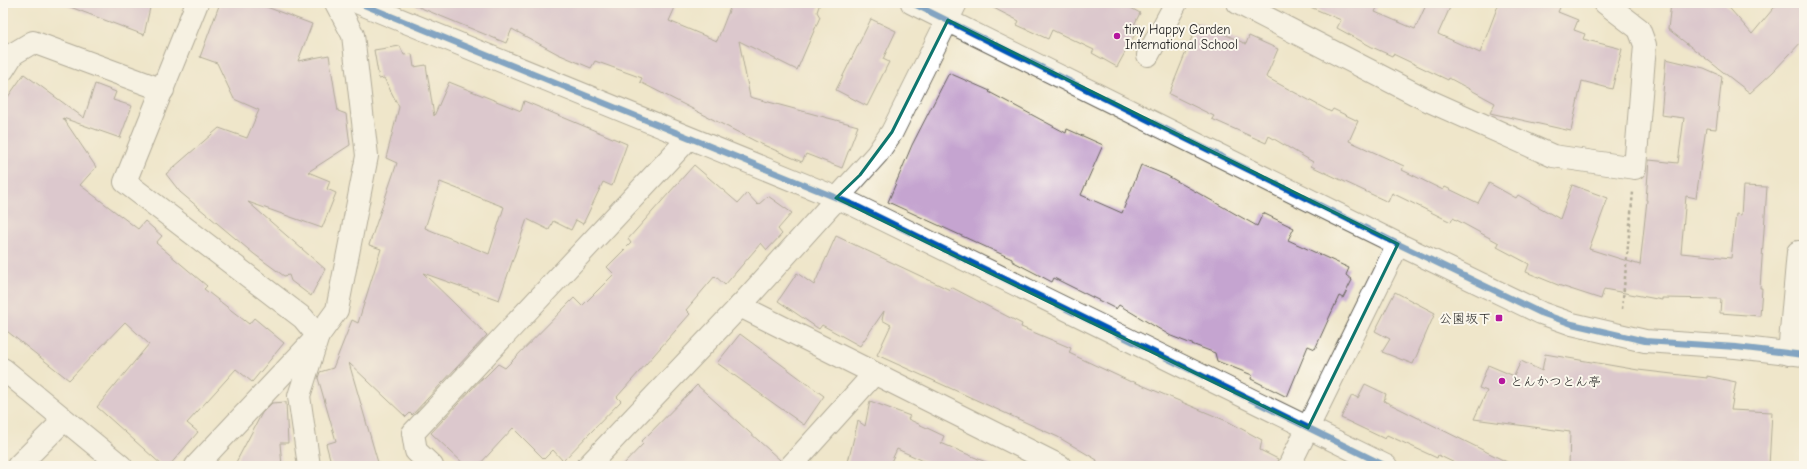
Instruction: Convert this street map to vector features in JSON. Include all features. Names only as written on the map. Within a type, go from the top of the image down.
[{"type":"street","points":[[197,3],[125,182],[303,318],[318,336]]},
{"type":"street","points":[[196,466],[318,336],[337,310],[367,156],[353,34],[336,3]]},
{"type":"street","points":[[358,3],[688,139],[854,205],[1308,428],[1320,432],[1386,466]]},
{"type":"street","points":[[912,3],[952,12],[1398,244],[1541,312],[1572,324],[1646,341],[1736,347],[1796,354],[1798,252],[1804,252]]},
{"type":"street","points":[[1148,55],[1176,3]]},
{"type":"street","points":[[1238,3],[1425,99],[1553,156],[1635,168],[1645,45],[1639,29],[1605,3]]},
{"type":"street","points":[[588,466],[740,306],[836,198],[860,175],[877,154],[892,132],[952,12]]},
{"type":"street","points":[[3,70],[13,54],[33,42],[163,90]]},
{"type":"street","points":[[432,466],[416,451],[413,433],[688,139]]},
{"type":"street","points":[[1288,466],[1398,244]]},
{"type":"street","points":[[740,306],[1060,466]]},
{"type":"street","points":[[309,466],[299,396],[318,336]]},
{"type":"street","points":[[3,368],[121,466]]},
{"type":"street","points":[[791,466],[874,374]]},
{"type":"street","points":[[18,466],[64,420]]},
{"type":"path","points":[[1620,336],[1635,168]]},
{"type":"highlighted area","points":[[948,20],[1398,244],[1308,428],[836,198],[860,175],[892,132]]},
{"type":"building","points":[[65,3],[151,3],[144,35],[65,5]]},
{"type":"building","points":[[220,3],[256,3],[312,24],[298,61],[329,55],[338,111],[346,114],[350,145],[308,172],[330,181],[327,189],[336,193],[322,228],[248,202],[325,269],[311,296],[291,281],[289,275],[284,276],[254,254],[180,192],[166,174],[219,128],[247,138],[259,110],[234,99],[217,63],[200,57]]},
{"type":"building","points":[[409,3],[677,3],[669,21],[717,41],[732,3],[820,3],[817,12],[820,17],[797,70],[739,41],[750,97],[858,126],[842,168],[806,154],[802,162],[759,143],[640,82],[642,78],[595,61],[591,68],[558,54],[512,29],[506,43]]},
{"type":"building","points":[[984,3],[1122,3],[1140,13],[1134,25],[1139,27],[1117,67],[1092,53],[1094,50],[1052,30],[1048,39],[1017,25],[1019,21]]},
{"type":"building","points":[[1301,3],[1379,3],[1375,12],[1415,29],[1427,3],[1452,3],[1438,34],[1480,53],[1499,3],[1562,3],[1558,12],[1578,20],[1574,30],[1585,34],[1583,39],[1622,49],[1612,89],[1582,81],[1571,131],[1490,113],[1495,103],[1449,78],[1448,80],[1393,54],[1392,56],[1372,47],[1337,28],[1341,20]]},
{"type":"building","points":[[1671,3],[1725,3],[1752,34],[1778,3],[1804,3],[1804,39],[1773,72],[1750,93],[1668,29]]},
{"type":"building","points":[[871,19],[896,31],[883,59],[889,62],[867,106],[836,90]]},
{"type":"building","points":[[1198,22],[1246,44],[1249,36],[1278,49],[1266,77],[1331,112],[1333,109],[1358,121],[1349,141],[1404,166],[1402,170],[1443,190],[1445,187],[1478,203],[1489,183],[1516,198],[1518,195],[1560,219],[1572,185],[1608,198],[1589,249],[1640,265],[1647,200],[1649,160],[1678,163],[1684,118],[1661,115],[1666,59],[1704,68],[1722,76],[1716,129],[1706,128],[1696,198],[1686,196],[1681,253],[1731,258],[1736,214],[1741,215],[1743,186],[1767,187],[1760,288],[1762,288],[1760,316],[1720,313],[1721,299],[1662,298],[1662,300],[1604,289],[1601,299],[1558,285],[1526,272],[1529,264],[1497,247],[1499,243],[1453,218],[1451,222],[1392,193],[1388,202],[1311,166],[1313,162],[1269,136],[1266,143],[1212,119],[1214,116],[1169,94]]},
{"type":"building","points":[[400,46],[404,55],[412,54],[414,67],[426,65],[434,116],[449,82],[521,111],[524,101],[627,144],[612,186],[603,182],[583,224],[576,220],[571,230],[553,221],[549,230],[527,219],[499,300],[423,273],[487,335],[412,415],[410,413],[406,417],[349,363],[379,466],[332,466],[326,444],[336,441],[318,378],[320,372],[333,368],[352,320],[358,323],[381,249],[369,245],[397,163],[386,158],[399,107],[384,78],[379,79],[374,50]],"holes":[[[440,182],[504,207],[489,254],[425,228]]]},
{"type":"building","points":[[949,73],[990,91],[989,92],[1066,133],[1067,129],[1103,145],[1081,195],[1122,213],[1141,165],[1166,175],[1257,226],[1263,213],[1294,228],[1288,240],[1349,268],[1346,275],[1352,280],[1343,298],[1339,296],[1315,349],[1308,346],[1287,397],[1251,379],[1252,375],[1217,361],[1215,353],[1171,336],[1119,305],[1116,309],[1054,278],[1052,282],[1012,261],[1012,259],[888,202],[912,145]]},
{"type":"building","points":[[24,74],[84,118],[95,84],[116,92],[113,100],[132,106],[120,138],[63,118],[96,167],[80,185],[138,229],[145,221],[162,236],[156,243],[207,286],[204,289],[249,324],[254,318],[284,343],[252,382],[236,369],[187,423],[198,432],[169,466],[163,466],[97,407],[149,344],[125,322],[69,380],[3,328],[3,104]]},
{"type":"building","points":[[694,165],[738,203],[747,193],[758,205],[768,196],[792,213],[778,229],[782,234],[767,250],[761,243],[725,285],[715,276],[686,310],[690,314],[617,397],[621,401],[563,461],[553,450],[544,459],[513,428],[478,466],[466,466],[431,433],[483,377],[481,381],[498,364],[505,368],[574,298],[582,306],[614,274],[607,267],[631,243],[628,239]]},
{"type":"building","points":[[836,236],[950,290],[951,287],[1022,324],[1021,327],[1071,348],[1069,353],[1131,382],[1132,381],[1229,422],[1262,440],[1260,450],[1278,459],[1277,466],[1095,466],[1097,460],[1058,437],[877,355],[891,325],[882,320],[884,311],[860,346],[822,325],[819,329],[778,301],[797,273],[814,285]]},
{"type":"building","points":[[1395,292],[1435,313],[1413,364],[1382,352],[1390,339],[1375,331]]},
{"type":"building","points":[[740,334],[824,396],[804,425],[717,363]]},
{"type":"building","points":[[1545,354],[1638,370],[1707,378],[1707,376],[1736,382],[1731,410],[1772,412],[1769,466],[1569,466],[1570,432],[1474,419],[1487,391],[1479,388],[1488,365],[1514,376],[1521,361],[1542,371]]},
{"type":"building","points":[[1365,384],[1386,394],[1384,401],[1515,466],[1461,466],[1438,455],[1437,458],[1387,435],[1385,439],[1341,418],[1352,395],[1358,398]]},
{"type":"building","points":[[697,385],[780,460],[779,466],[622,466],[643,444],[641,442]]},
{"type":"building","points":[[870,401],[910,416],[908,419],[944,436],[941,443],[995,466],[935,466],[897,449],[889,466],[847,466],[858,421],[865,426]]},
{"type":"building","points":[[286,402],[288,443],[280,443],[282,466],[234,466],[262,413],[272,403]]},
{"type":"cycle path","points":[[359,3],[854,205],[1386,466]]},
{"type":"cycle path","points":[[912,3],[1398,244],[1541,313],[1572,324],[1645,341],[1736,347],[1804,355]]},
{"type":"place","name":"tiny Happy Garden International School","points":[[1117,36]]},
{"type":"place","name":"公園坂下","points":[[1499,318]]},
{"type":"place","name":"とんかつとん亭","points":[[1502,381]]}]
